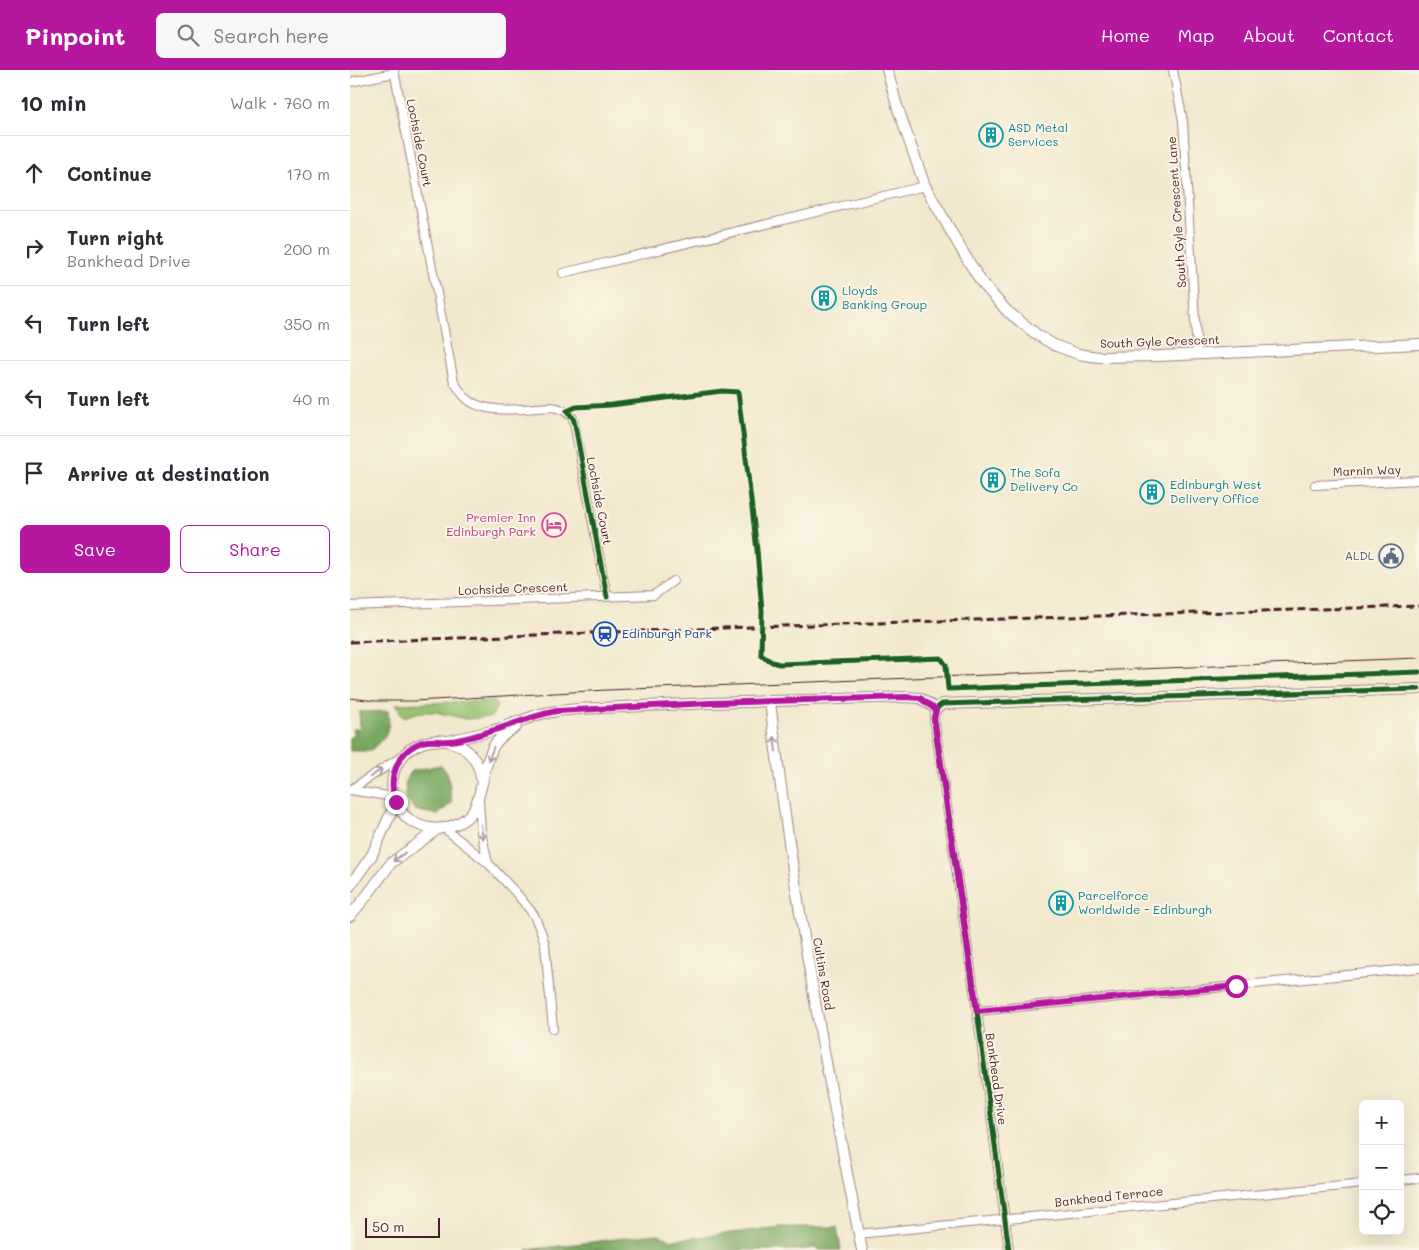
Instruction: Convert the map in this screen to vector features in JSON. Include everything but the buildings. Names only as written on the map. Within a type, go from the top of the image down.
[{"type":"street","name":"South Gyle Crescent","points":[[887,70],[924,186],[938,211],[982,283],[1007,311],[1036,334],[1054,345],[1078,354],[1098,357],[1419,344]]},
{"type":"street","name":"South Gyle Crescent Lane","points":[[1173,70],[1183,121],[1197,354]]},
{"type":"street","points":[[350,82],[394,72]]},
{"type":"street","name":"Lochside Court","points":[[394,72],[454,382],[466,398],[481,407],[500,409],[560,408],[573,418],[607,597]]},
{"type":"street","points":[[563,272],[924,186]]},
{"type":"street","name":"Marnin Way","points":[[1315,485],[1419,480]]},
{"type":"street","name":"Lochside Crescent","points":[[350,606],[654,595],[673,581]]},
{"type":"street","points":[[479,800],[472,812],[453,826],[441,829],[428,828],[413,822],[402,812],[395,800],[392,787],[396,766],[410,748],[421,742],[434,740],[448,741],[492,731],[540,714],[572,710],[914,697],[925,700],[936,710],[942,704],[1419,689]]},
{"type":"street","name":"Cultins Road","points":[[770,702],[780,786],[810,980],[862,1250]]},
{"type":"street","name":"Bankhead Drive","points":[[936,710],[934,718],[1010,1250]]},
{"type":"street","points":[[488,863],[481,832],[479,800],[482,784],[496,742],[504,734],[526,720]]},
{"type":"street","points":[[448,741],[461,747],[472,757],[479,770],[482,784]]},
{"type":"street","points":[[395,800],[350,790],[402,757]]},
{"type":"street","points":[[350,886],[372,855],[395,800]]},
{"type":"street","points":[[441,829],[488,863],[534,915],[545,945],[553,1029]]},
{"type":"street","points":[[350,916],[391,863],[441,829]]},
{"type":"street","points":[[977,1011],[1419,968]]},
{"type":"street","points":[[1404,1180],[1419,1178]]},
{"type":"street","name":"Bankhead Terrace","points":[[858,1234],[1004,1218],[1359,1184]]},
{"type":"green space","points":[[494,701],[497,706],[491,717],[466,719],[436,712],[420,712],[403,717],[396,704]]},
{"type":"green space","points":[[388,711],[388,729],[380,742],[370,751],[350,751],[350,737],[353,737],[353,729],[360,729],[359,712]]},
{"type":"green space","points":[[441,765],[448,774],[452,803],[437,815],[415,810],[406,799],[405,781],[411,771]]},
{"type":"green space","points":[[779,1227],[837,1227],[841,1250],[818,1250],[814,1248],[798,1250],[527,1250],[656,1234],[673,1240]]},
{"type":"tram line","points":[[350,698],[376,701],[415,701],[607,690],[1419,658]]},
{"type":"railway","points":[[350,642],[750,627],[1419,606]]},
{"type":"cycle path","points":[[607,597],[575,425],[573,418],[567,411],[576,407],[611,405],[722,391],[738,392],[757,550],[762,611],[761,655],[772,662],[779,664],[941,658],[946,665],[948,689],[1419,672]]},
{"type":"cycle path","points":[[1009,1250],[977,1011],[934,718],[936,709],[942,704],[1419,689]]},
{"type":"place","name":"ASD Metal Services","points":[[991,135]]},
{"type":"place","name":"Lloyds Banking Group","points":[[824,298]]},
{"type":"place","name":"The Sofa Delivery Co","points":[[993,480]]},
{"type":"place","name":"Edinburgh West Delivery Office","points":[[1152,492]]},
{"type":"place","name":"Premier Inn Edinburgh Park","points":[[554,525]]},
{"type":"place","name":"ALDL","points":[[1391,556]]},
{"type":"place","name":"Edinburgh Park","points":[[605,634]]},
{"type":"place","name":"Parcelforce Worldwide - Edinburgh","points":[[1061,903]]},
{"type":"route","points":[[396,802],[392,787],[393,776],[396,766],[410,748],[421,742],[434,740],[448,741],[492,731],[540,714],[579,709],[710,703],[920,698],[936,710],[934,718],[977,1011],[1236,986]]}]
